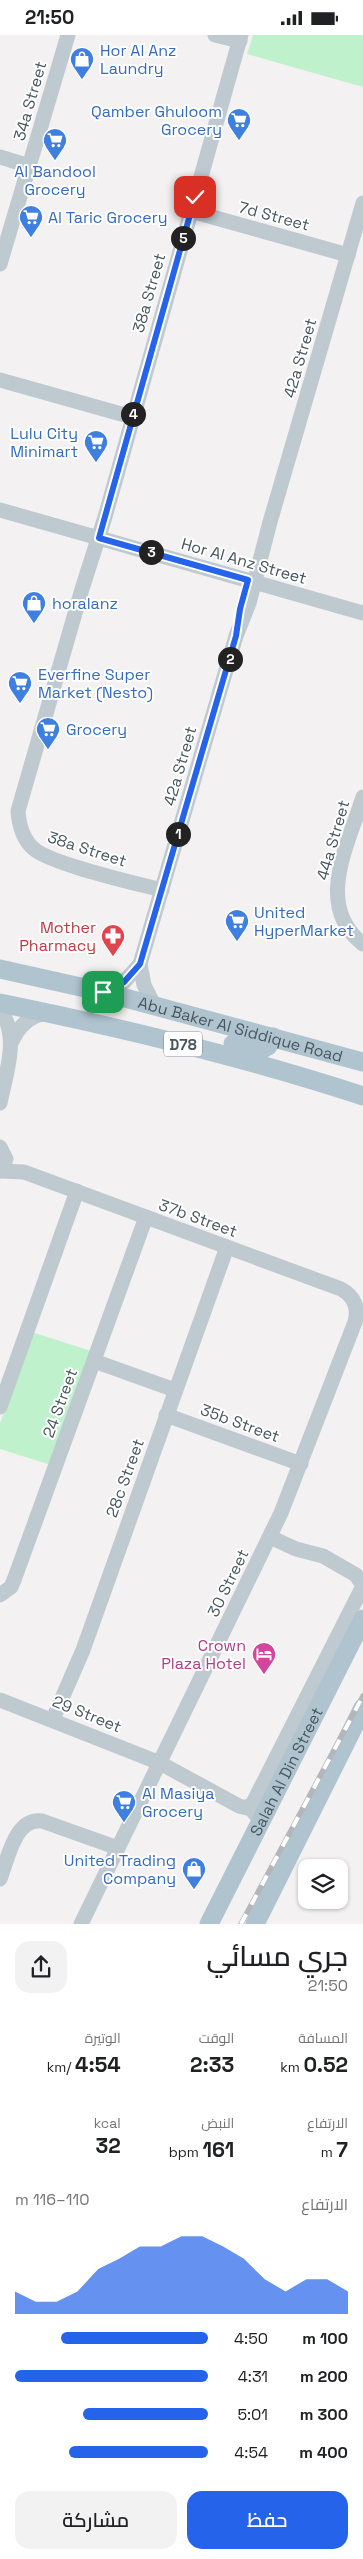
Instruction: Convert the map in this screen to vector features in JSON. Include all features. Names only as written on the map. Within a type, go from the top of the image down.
[{"type":"main road","name":"Abu Baker Al Siddique Road","points":[[0,969],[154,1005],[363,1062]]},
{"type":"main road","name":"Abu Baker Al Siddique Road","points":[[0,1003],[170,1040],[277,1069],[363,1096]]},
{"type":"main road","points":[[170,1040],[187,1036],[204,1036],[256,1050],[268,1046],[273,1037]]},
{"type":"main road","points":[[341,1630],[362,1621]]},
{"type":"main road","name":"Salah Al Din Street","points":[[209,1924],[257,1811],[362,1621]]},
{"type":"main road","points":[[254,1924],[363,1708]]},
{"type":"street","name":"34a Street","points":[[0,264],[68,35]]},
{"type":"street","points":[[215,35],[241,38]]},
{"type":"street","name":"38a Street","points":[[162,890],[43,855],[26,840],[18,821],[19,801],[116,474],[241,38]]},
{"type":"street","points":[[0,157],[29,166]]},
{"type":"street","name":"42a Street","points":[[103,992],[124,982],[140,964],[363,203]]},
{"type":"street","name":"7d Street","points":[[191,211],[348,255]]},
{"type":"street","points":[[0,379],[132,417]]},
{"type":"street","name":"Hor Al Anz Street","points":[[0,510],[363,613]]},
{"type":"street","name":"44a Street","points":[[363,797],[340,868],[336,891],[339,913],[346,927],[363,944]]},
{"type":"street","name":"42a Street","points":[[140,964],[144,985],[154,1005]]},
{"type":"street","points":[[0,1009],[7,1020],[11,1043]]},
{"type":"street","points":[[0,1103],[11,1043],[16,1032],[34,1016],[46,1013]]},
{"type":"street","points":[[0,1171],[5,1164],[2,1148]]},
{"type":"street","name":"37b Street","points":[[2,1148],[24,1171]]},
{"type":"street","name":"37b Street","points":[[0,1171],[24,1171],[340,1289],[355,1302]]},
{"type":"street","points":[[0,1407],[77,1191]]},
{"type":"street","name":"24 Street","points":[[0,1595],[11,1587],[14,1580],[146,1217]]},
{"type":"street","name":"28c Street","points":[[53,1719],[82,1650],[227,1247]]},
{"type":"street","name":"30 Street","points":[[80,1924],[270,1537],[302,1464],[355,1322],[357,1315],[355,1302]]},
{"type":"street","points":[[94,1361],[175,1391]]},
{"type":"street","name":"35b Street","points":[[166,1415],[302,1464]]},
{"type":"street","points":[[257,1811],[341,1630],[362,1590],[360,1577],[319,1555],[296,1549],[270,1537]]},
{"type":"street","name":"29 Street","points":[[0,1700],[53,1719],[160,1763],[239,1806],[257,1811]]},
{"type":"street","points":[[0,1879],[20,1829],[30,1821],[42,1821],[118,1847]]},
{"type":"green space","points":[[253,35],[363,35],[363,87],[247,54]]},
{"type":"green space","points":[[32,1332],[91,1351],[51,1465],[0,1449],[0,1423]]},
{"type":"railway","points":[[241,1924],[363,1696]]},
{"type":"place","name":"Hor Al Anz Laundry","points":[[82,80]]},
{"type":"place","name":"Qamber Ghuloom Grocery","points":[[239,141]]},
{"type":"place","name":"Al Bandool Grocery","points":[[55,161]]},
{"type":"place","name":"Al Taric Grocery","points":[[31,238]]},
{"type":"place","name":"Lulu City Minimart","points":[[96,463]]},
{"type":"place","name":"horalanz","points":[[34,624]]},
{"type":"place","name":"Everfine Super Market (Nesto)","points":[[20,704]]},
{"type":"place","name":"Grocery","points":[[48,750]]},
{"type":"place","name":"United HyperMarket","points":[[237,942]]},
{"type":"place","name":"Mother Pharmacy","points":[[113,957]]},
{"type":"place","name":"Crown Plaza Hotel","points":[[264,1675]]},
{"type":"place","name":"Al Masiya Grocery","points":[[124,1823]]},
{"type":"place","name":"United Trading Company","points":[[194,1890]]},
{"type":"route","points":[[103,992],[124,982],[140,964],[236,636],[240,609],[248,580],[99,538],[195,197]]}]
